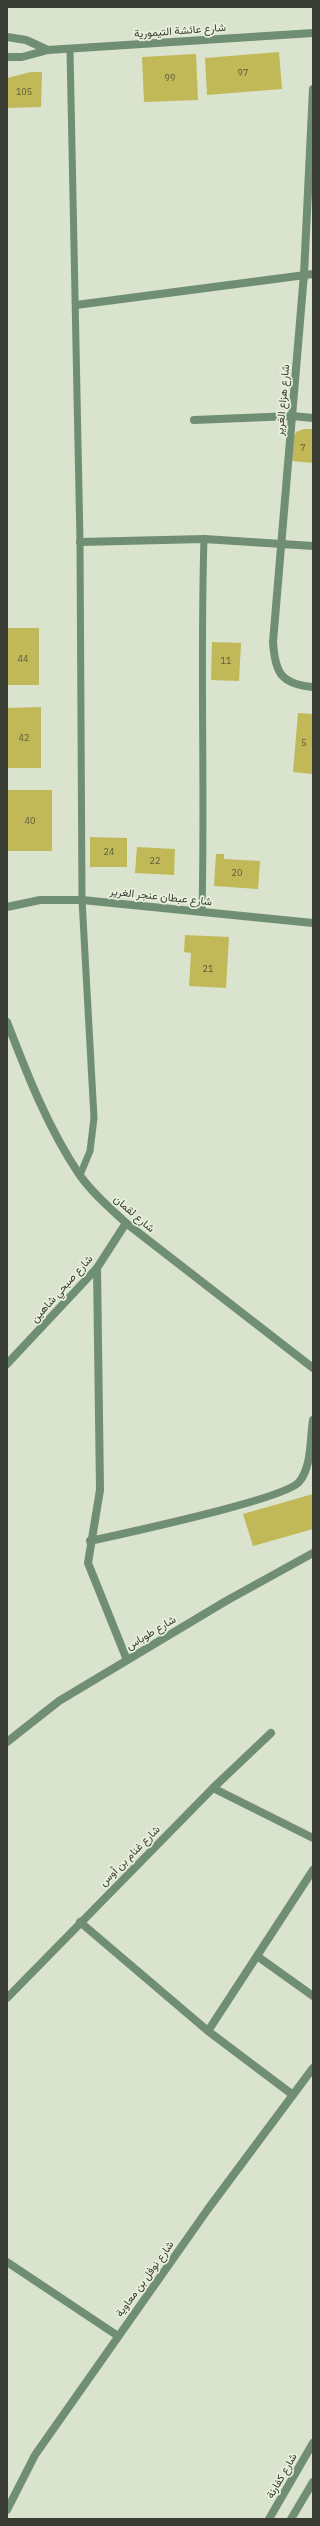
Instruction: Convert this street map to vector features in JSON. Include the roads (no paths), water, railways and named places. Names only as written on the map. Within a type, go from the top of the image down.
[{"type":"street","name":"شارع عائشة التيمورية","points":[[7,57],[22,57],[48,50],[70,50],[313,33]]},
{"type":"street","name":"شارع عائشة التيمورية","points":[[7,37],[26,40],[48,50]]},
{"type":"street","name":"شارع هزاع الغرير","points":[[313,89],[311,168],[304,274],[280,543],[273,642],[274,661],[279,673],[287,681],[300,686],[313,687]]},
{"type":"street","points":[[76,305],[313,274]]},
{"type":"street","points":[[194,420],[292,416],[313,418]]},
{"type":"street","points":[[80,542],[204,538],[313,546]]},
{"type":"street","name":"شارع عبطان عنجر الغرير","points":[[7,907],[40,900],[82,900],[313,923]]},
{"type":"street","name":"شارع لقمان","points":[[7,1022],[43,1110],[80,1175],[98,1197],[126,1223],[313,1368]]},
{"type":"street","name":"شارع صبحي شاهين","points":[[7,1364],[97,1268],[126,1223]]},
{"type":"street","points":[[97,1268],[100,1490],[90,1542],[88,1563],[127,1660]]},
{"type":"street","points":[[90,1542],[192,1517],[291,1489],[304,1476],[313,1420]]},
{"type":"street","name":"شارع طوباس","points":[[7,1742],[59,1701],[313,1553]]},
{"type":"street","name":"شارع غنام بن أوس","points":[[7,1998],[80,1922],[213,1788],[270,1733]]},
{"type":"street","points":[[213,1788],[313,1838]]},
{"type":"street","points":[[208,2031],[313,1870]]},
{"type":"street","points":[[80,1922],[208,2031],[293,2095]]},
{"type":"street","points":[[257,1956],[313,1996]]},
{"type":"street","name":"شارع نوفل بن معاوية","points":[[7,2510],[35,2455],[118,2336],[313,2068]]},
{"type":"street","points":[[7,2262],[118,2336]]},
{"type":"street","name":"شارع كفارنة","points":[[270,2519],[313,2443]]},
{"type":"street","points":[[291,2519],[313,2482]]},
{"type":"lane","points":[[70,50],[80,542],[82,900],[94,1118],[90,1151],[80,1175]]},
{"type":"lane","points":[[202,912],[204,835],[200,644],[204,538]]}]
